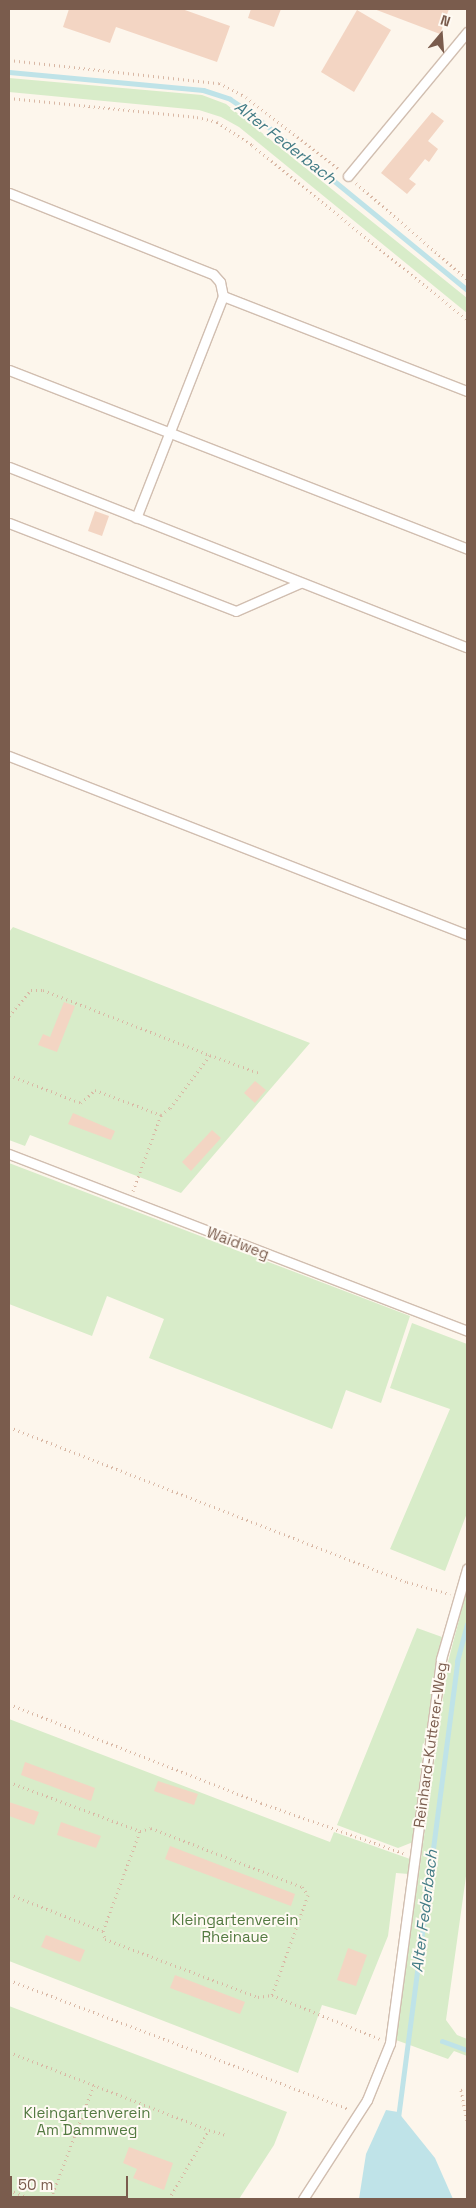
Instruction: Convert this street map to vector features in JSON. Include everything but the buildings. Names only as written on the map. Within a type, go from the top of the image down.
[{"type":"lane","points":[[348,176],[467,32]]},
{"type":"lane","points":[[9,193],[213,274],[220,282],[223,296],[136,518]]},
{"type":"lane","points":[[223,296],[467,391]]},
{"type":"lane","points":[[9,370],[467,549]]},
{"type":"lane","points":[[9,467],[467,647]]},
{"type":"lane","points":[[9,524],[236,610],[300,582]]},
{"type":"lane","points":[[9,756],[467,935]]},
{"type":"lane","name":"Waidweg","points":[[9,1154],[467,1331]]},
{"type":"lane","name":"Reinhard-Kutterer-Weg","points":[[303,2199],[358,2112],[384,2063],[390,2043],[442,1659],[458,1595],[467,1569]]},
{"type":"path","points":[[9,60],[219,83],[246,97],[348,176],[467,279]]},
{"type":"path","points":[[9,98],[197,117],[217,122],[252,145],[467,320]]},
{"type":"path","points":[[9,1016],[31,990],[42,990],[259,1073]]},
{"type":"path","points":[[129,1201],[161,1115],[170,1108],[210,1055]]},
{"type":"path","points":[[9,1076],[81,1103],[95,1090],[161,1115]]},
{"type":"path","points":[[9,1427],[407,1582],[458,1595]]},
{"type":"path","points":[[9,1704],[261,1804],[397,1852],[415,1854]]},
{"type":"path","points":[[9,1782],[140,1831],[151,1828],[302,1887],[308,1895],[272,1995]]},
{"type":"path","points":[[140,1831],[103,1931],[105,1939],[258,1997],[272,1995],[390,2043]]},
{"type":"path","points":[[9,1894],[103,1931]]},
{"type":"path","points":[[9,1980],[358,2112]]},
{"type":"path","points":[[9,2052],[226,2135]]},
{"type":"path","points":[[55,2199],[51,2198],[94,2085]]},
{"type":"path","points":[[467,2089],[462,2090],[467,2120]]},
{"type":"path","points":[[169,2199],[209,2130]]},
{"type":"path","points":[[9,2190],[32,2199]]},
{"type":"green space","points":[[9,78],[202,95],[226,104],[467,298],[467,313],[239,127],[221,117],[199,110],[9,92]]},
{"type":"green space","points":[[13,927],[310,1043],[181,1193],[30,1135],[25,1146],[9,1140],[9,932]]},
{"type":"green space","points":[[9,1163],[410,1316],[381,1403],[346,1390],[332,1429],[149,1358],[164,1319],[107,1296],[92,1336],[9,1304]]},
{"type":"green space","points":[[412,1323],[467,1344],[467,1513],[445,1571],[390,1549],[450,1409],[390,1388]]},
{"type":"green space","points":[[467,1589],[467,1869],[446,2020],[457,2035],[467,2039],[467,2056],[454,2051],[448,2059],[396,2040],[448,1662]]},
{"type":"green space","points":[[417,1628],[442,1637],[423,1751],[413,1842],[398,1848],[337,1825]]},
{"type":"green space","name":"Kleingartenverein Rheinaue","points":[[9,1719],[330,1842],[334,1832],[410,1859],[409,1874],[396,1873],[388,1936],[356,2015],[322,2005],[298,2073],[9,1961]]},
{"type":"green space","name":"Kleingartenverein Am Dammweg","points":[[9,2006],[287,2112],[274,2145],[239,2199],[9,2199]]},
{"type":"water","points":[[386,2110],[398,2112],[435,2158],[453,2199],[359,2199],[366,2154]]},
{"type":"waterway","name":"Alter Federbach","points":[[9,72],[203,90],[230,99],[251,113],[467,290]]},
{"type":"waterway","name":"Alter Federbach","points":[[398,2118],[457,1661],[467,1624]]},
{"type":"waterway","points":[[442,2041],[467,2050]]}]
